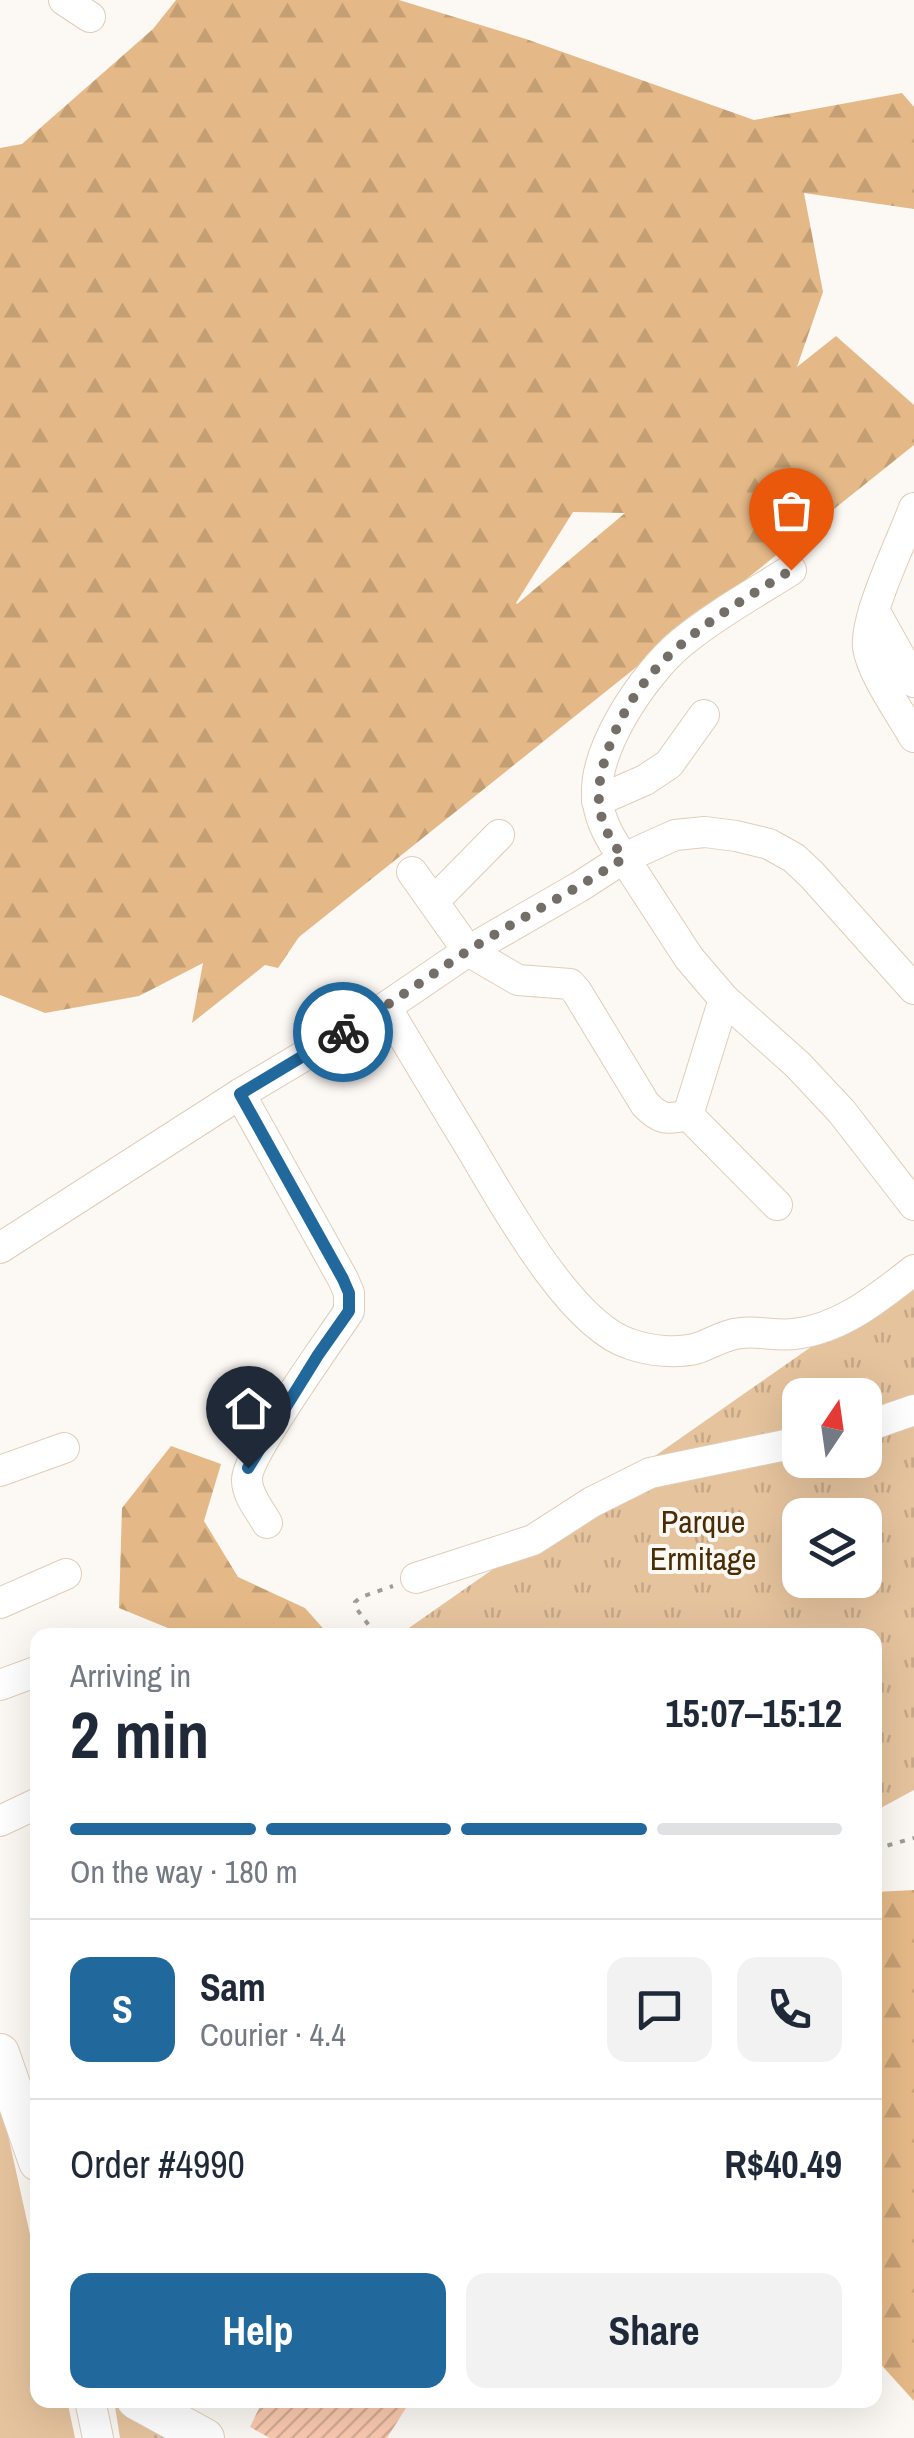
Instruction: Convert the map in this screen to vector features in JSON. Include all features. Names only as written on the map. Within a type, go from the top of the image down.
[{"type":"main road","points":[[0,2053],[30,2118]]},
{"type":"main road","points":[[151,2408],[205,2438]]},
{"type":"street","points":[[64,0],[90,18]]},
{"type":"street","points":[[914,508],[874,610],[868,646],[875,669],[914,737]]},
{"type":"street","points":[[791,570],[681,643],[646,678],[612,739],[598,783],[597,800],[606,832],[688,958],[724,999],[798,1065],[842,1112],[914,1205]]},
{"type":"street","points":[[874,610],[914,682]]},
{"type":"street","points":[[597,800],[645,780],[668,764],[704,715]]},
{"type":"street","points":[[0,1248],[240,1094],[386,1007],[468,951],[624,858],[675,835],[705,832],[736,836],[769,844],[794,858],[914,989]]},
{"type":"street","points":[[434,901],[499,835]]},
{"type":"street","points":[[412,872],[468,951],[518,980],[570,984],[654,1114],[674,1119],[688,1115]]},
{"type":"street","points":[[688,1115],[724,999]]},
{"type":"street","points":[[386,1007],[532,1250],[580,1308],[619,1340],[683,1351],[736,1333],[788,1335],[820,1329],[876,1299],[914,1270]]},
{"type":"street","points":[[240,1094],[343,1279],[350,1305],[248,1468],[246,1482],[267,1523]]},
{"type":"street","points":[[688,1115],[777,1205]]},
{"type":"street","points":[[882,1421],[914,1410]]},
{"type":"street","points":[[416,1578],[533,1540],[592,1502],[650,1473],[782,1446]]},
{"type":"street","points":[[0,1470],[64,1448]]},
{"type":"street","points":[[0,1603],[66,1574]]},
{"type":"street","points":[[0,1686],[30,1674]]},
{"type":"street","points":[[0,1820],[30,1807]]},
{"type":"street","points":[[92,2408],[98,2438]]},
{"type":"path","points":[[371,1628],[355,1602],[416,1578]]},
{"type":"path","points":[[882,1846],[914,1838]]},
{"type":"green space","points":[[176,0],[399,0],[526,39],[754,120],[902,93],[914,107],[914,209],[804,193],[823,292],[797,367],[836,336],[914,405],[914,445],[299,937],[278,968],[265,965],[192,1023],[203,963],[139,996],[45,1013],[0,995],[0,148],[22,144],[153,29]],"holes":[[[573,512],[625,513],[517,604],[516,603]]]},
{"type":"green space","name":"Parque Ermitage","points":[[914,1275],[914,1790],[882,1807],[882,1628],[409,1628]]},
{"type":"green space","points":[[171,1446],[221,1464],[204,1521],[238,1577],[305,1608],[323,1628],[168,1628],[119,1608],[122,1508]]},
{"type":"green space","points":[[914,1890],[914,2401],[882,2366],[882,1892]]},
{"type":"green space","points":[[0,2099],[30,2234],[30,2408],[69,2408],[75,2438],[0,2438]]},
{"type":"green space","points":[[115,2408],[151,2408],[205,2438],[120,2438]]},
{"type":"building","points":[[259,2408],[406,2408],[387,2438],[270,2438],[250,2427]]},
{"type":"way so far","points":[[343,1032],[468,951],[624,858],[606,832],[597,800],[602,766],[626,708],[646,678],[681,643],[791,570]]},
{"type":"route","points":[[248,1468],[350,1305],[343,1279],[240,1094],[343,1032]]}]
